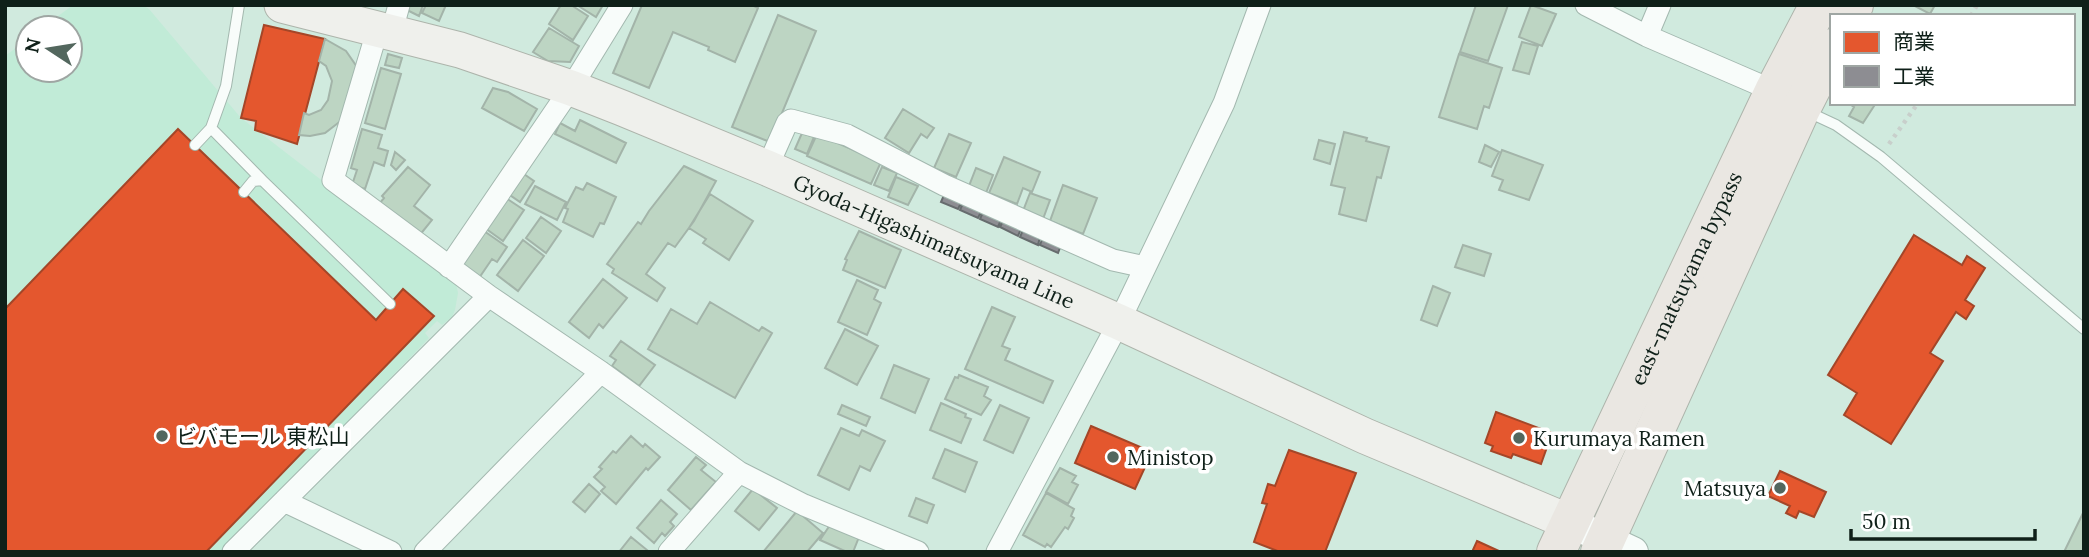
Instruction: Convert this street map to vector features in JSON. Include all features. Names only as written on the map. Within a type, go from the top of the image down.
[{"type":"highway","name":"east-matsuyama bypass","points":[[1613,548],[1788,100],[1819,5]]},
{"type":"highway","name":"east-matsuyama bypass","points":[[1563,537],[1788,100],[1830,50]]},
{"type":"main road","name":"Gyoda-Higashimatsuyama Line","points":[[282,5],[389,22],[460,50],[571,88],[767,169],[1119,322],[1365,436],[1563,537]]},
{"type":"street","points":[[449,267],[571,88],[622,5]]},
{"type":"street","points":[[997,552],[1119,322],[1224,103],[1260,5]]},
{"type":"street","points":[[1586,5],[1788,100]]},
{"type":"street","points":[[1647,36],[1660,5]]},
{"type":"street","points":[[389,22],[333,180],[489,296],[601,372],[739,472],[804,505],[918,552]]},
{"type":"street","points":[[767,169],[787,123],[791,120],[847,135],[956,191],[1113,260],[1145,267]]},
{"type":"street","points":[[233,552],[489,296]]},
{"type":"street","points":[[425,552],[601,372]]},
{"type":"street","points":[[669,552],[739,472]]},
{"type":"street","points":[[284,501],[391,552]]},
{"type":"street","points":[[1563,537],[1613,548]]},
{"type":"lane","points":[[195,145],[211,128],[226,86],[239,5]]},
{"type":"lane","points":[[1788,100],[1836,125],[1881,156],[2084,330]]},
{"type":"lane","points":[[211,128],[390,304]]},
{"type":"lane","points":[[244,192],[253,181],[262,180]]},
{"type":"path","points":[[1881,156],[1917,105]]},
{"type":"shaded area","name":"ビバモール 東松山","points":[[73,5],[142,5],[149,9],[241,118],[456,284],[458,293],[452,317],[442,325],[437,321],[425,333],[429,338],[221,552],[5,552],[5,56],[14,49],[14,84],[84,84],[84,14],[61,14]]},
{"type":"building: 商業","points":[[264,25],[325,39],[297,144],[255,130],[256,121],[241,118]]},
{"type":"building: 商業","name":"ビバモール 東松山","points":[[178,129],[376,320],[403,289],[434,316],[206,552],[5,552],[5,309]]},
{"type":"building: 商業","points":[[1914,235],[1962,265],[1967,256],[1985,268],[1965,300],[1974,306],[1966,319],[1956,312],[1930,353],[1943,361],[1891,444],[1844,415],[1857,393],[1828,375]]},
{"type":"building: 商業","name":"Kurumaya Ramen","points":[[1496,412],[1552,433],[1541,464],[1513,454],[1511,458],[1491,451],[1493,446],[1485,443]]},
{"type":"building: 商業","name":"Ministop","points":[[1091,426],[1152,452],[1135,489],[1075,463]]},
{"type":"building: 商業","points":[[1289,450],[1356,473],[1325,552],[1280,552],[1254,542],[1267,504],[1262,503],[1268,484],[1275,486]]},
{"type":"building: 商業","points":[[1780,471],[1826,492],[1814,517],[1799,511],[1796,518],[1786,513],[1790,506],[1768,496]]},
{"type":"building: 商業","points":[[1477,541],[1501,552],[1472,552]]},
{"type":"building: 工業","points":[[944,195],[961,203],[958,209],[941,202]]},
{"type":"building: 工業","points":[[963,203],[981,212],[978,218],[960,210]]},
{"type":"building: 工業","points":[[983,212],[1001,220],[998,227],[980,219]]},
{"type":"building: 工業","points":[[1003,221],[1021,229],[1018,236],[1000,227]]},
{"type":"building: 工業","points":[[1023,230],[1040,237],[1038,245],[1020,237]]},
{"type":"building: 工業","points":[[1043,237],[1061,245],[1058,253],[1040,245]]},
{"type":"building: その他","points":[[407,5],[423,5],[419,16],[405,9]]},
{"type":"building: その他","points":[[426,5],[446,5],[439,21],[422,13]]},
{"type":"building: その他","points":[[561,5],[571,5],[588,16],[573,40],[549,24]]},
{"type":"building: その他","points":[[577,5],[603,5],[596,17]]},
{"type":"building: その他","points":[[642,5],[752,5],[758,8],[735,62],[708,50],[709,47],[673,32],[649,88],[613,73]]},
{"type":"building: その他","points":[[1476,5],[1508,5],[1488,61],[1460,52]]},
{"type":"building: その他","points":[[1531,5],[1556,14],[1542,46],[1519,37]]},
{"type":"building: その他","points":[[1913,5],[1935,5],[1930,14]]},
{"type":"building: その他","points":[[778,15],[816,31],[770,142],[732,127]]},
{"type":"building: その他","points":[[549,28],[579,46],[570,62],[548,61],[533,52]]},
{"type":"building: その他","points":[[325,39],[346,51],[357,67],[342,120],[325,133],[299,135],[304,113],[309,115],[321,110],[328,100],[332,81],[326,66],[319,61]]},
{"type":"building: その他","points":[[1522,42],[1538,46],[1529,74],[1513,70]]},
{"type":"building: その他","points":[[388,54],[402,58],[399,68],[385,65]]},
{"type":"building: その他","points":[[1459,54],[1502,68],[1489,108],[1484,106],[1477,129],[1439,117]]},
{"type":"building: その他","points":[[381,68],[401,74],[385,129],[365,123]]},
{"type":"building: その他","points":[[493,88],[508,92],[537,109],[524,131],[482,108]]},
{"type":"building: その他","points":[[1851,105],[1875,105],[1863,123],[1849,116],[1854,107]]},
{"type":"building: その他","points":[[903,109],[934,128],[927,138],[921,134],[909,153],[885,138]]},
{"type":"building: その他","points":[[580,120],[626,143],[616,163],[555,134],[560,123],[575,131]]},
{"type":"building: その他","points":[[362,129],[382,135],[378,148],[388,151],[384,166],[374,162],[365,189],[352,185],[357,170],[351,168]]},
{"type":"building: その他","points":[[1344,132],[1389,147],[1381,178],[1377,177],[1366,221],[1339,214],[1345,188],[1331,185]]},
{"type":"building: その他","points":[[802,133],[814,137],[807,154],[795,149]]},
{"type":"building: その他","points":[[817,134],[881,162],[871,184],[807,156]]},
{"type":"building: その他","points":[[949,134],[971,143],[956,177],[934,168]]},
{"type":"building: その他","points":[[1319,140],[1335,144],[1330,164],[1314,159]]},
{"type":"building: その他","points":[[1485,145],[1499,152],[1491,167],[1479,162]]},
{"type":"building: その他","points":[[1502,150],[1543,165],[1529,200],[1499,190],[1503,180],[1492,176]]},
{"type":"building: その他","points":[[395,152],[405,160],[396,170],[391,165]]},
{"type":"building: その他","points":[[1004,157],[1040,172],[1032,192],[1023,188],[1017,204],[989,193]]},
{"type":"building: その他","points":[[684,166],[716,181],[694,221],[675,247],[668,243],[646,274],[665,288],[657,301],[612,273],[614,269],[607,264]]},
{"type":"building: その他","points":[[408,167],[430,185],[414,206],[432,220],[419,236],[379,204],[384,198],[382,196]]},
{"type":"building: その他","points":[[882,167],[897,173],[889,191],[874,185]]},
{"type":"building: その他","points":[[976,168],[993,175],[986,193],[969,186]]},
{"type":"building: その他","points":[[521,172],[534,181],[520,202],[507,193]]},
{"type":"building: その他","points":[[896,177],[918,186],[908,205],[888,197]]},
{"type":"building: その他","points":[[587,183],[616,197],[604,224],[600,223],[593,237],[563,222],[568,209],[565,208],[576,187],[583,190]]},
{"type":"building: その他","points":[[1063,185],[1097,198],[1083,234],[1050,221]]},
{"type":"building: その他","points":[[535,186],[566,202],[557,220],[525,204]]},
{"type":"building: その他","points":[[1030,193],[1050,200],[1043,219],[1023,211]]},
{"type":"building: その他","points":[[710,194],[753,221],[729,260],[703,243],[706,239],[689,228]]},
{"type":"building: その他","points":[[506,198],[524,210],[503,241],[485,228]]},
{"type":"building: その他","points":[[541,217],[561,231],[546,253],[526,238]]},
{"type":"building: その他","points":[[484,231],[507,247],[497,262],[492,259],[479,278],[461,265]]},
{"type":"building: その他","points":[[859,231],[901,250],[885,288],[843,270],[847,260],[845,259]]},
{"type":"building: その他","points":[[523,240],[544,256],[518,291],[497,275]]},
{"type":"building: その他","points":[[1463,245],[1491,254],[1484,276],[1455,267]]},
{"type":"building: その他","points":[[603,279],[627,298],[603,328],[599,324],[589,338],[569,322]]},
{"type":"building: その他","points":[[857,280],[878,290],[874,299],[881,303],[867,335],[838,322]]},
{"type":"building: その他","points":[[1433,286],[1450,293],[1437,326],[1421,320]]},
{"type":"building: その他","points":[[710,302],[759,331],[762,327],[772,333],[735,398],[648,349],[671,309],[697,324]]},
{"type":"building: その他","points":[[992,307],[1015,317],[1002,346],[1010,349],[1005,360],[1053,381],[1043,403],[965,369]]},
{"type":"building: その他","points":[[845,329],[878,346],[857,385],[825,368]]},
{"type":"building: その他","points":[[621,341],[655,365],[639,386],[612,366],[616,360],[610,356]]},
{"type":"building: その他","points":[[894,365],[929,379],[915,413],[881,398]]},
{"type":"building: その他","points":[[959,375],[988,387],[984,396],[991,400],[981,415],[945,399],[955,377],[958,378]]},
{"type":"building: その他","points":[[941,403],[971,419],[961,443],[930,430]]},
{"type":"building: その他","points":[[842,405],[870,417],[866,426],[838,414]]},
{"type":"building: その他","points":[[1000,405],[1029,418],[1013,453],[984,440]]},
{"type":"building: その他","points":[[841,428],[859,436],[862,430],[885,441],[870,471],[860,466],[849,490],[818,475]]},
{"type":"building: その他","points":[[631,436],[660,457],[648,470],[646,468],[616,504],[601,491],[605,487],[594,477],[613,451],[616,453]]},
{"type":"building: その他","points":[[945,449],[977,462],[965,492],[933,478]]},
{"type":"building: その他","points":[[696,457],[706,465],[701,470],[716,482],[691,510],[668,490]]},
{"type":"building: その他","points":[[1060,468],[1076,476],[1072,482],[1078,485],[1068,504],[1046,492]]},
{"type":"building: その他","points":[[589,484],[600,494],[585,512],[573,502]]},
{"type":"building: その他","points":[[753,489],[777,508],[759,530],[735,511]]},
{"type":"building: その他","points":[[1046,493],[1074,509],[1071,516],[1074,518],[1068,529],[1065,527],[1051,547],[1047,544],[1045,547],[1023,535]]},
{"type":"building: その他","points":[[916,498],[934,505],[927,523],[909,516]]},
{"type":"building: その他","points":[[661,500],[677,514],[670,522],[674,526],[665,536],[662,533],[654,543],[637,528]]},
{"type":"building: その他","points":[[797,511],[823,533],[807,552],[763,552]]},
{"type":"building: その他","points":[[2084,511],[2084,552],[2064,552]]},
{"type":"building: その他","points":[[830,525],[859,537],[853,552],[820,540]]},
{"type":"building: その他","points":[[631,537],[647,550],[619,552]]},
{"type":"place","name":"ビバモール 東松山","points":[[162,436]]},
{"type":"place","name":"Kurumaya Ramen","points":[[1519,438]]},
{"type":"place","name":"Ministop","points":[[1113,457]]},
{"type":"place","name":"Matsuya","points":[[1780,488]]}]
